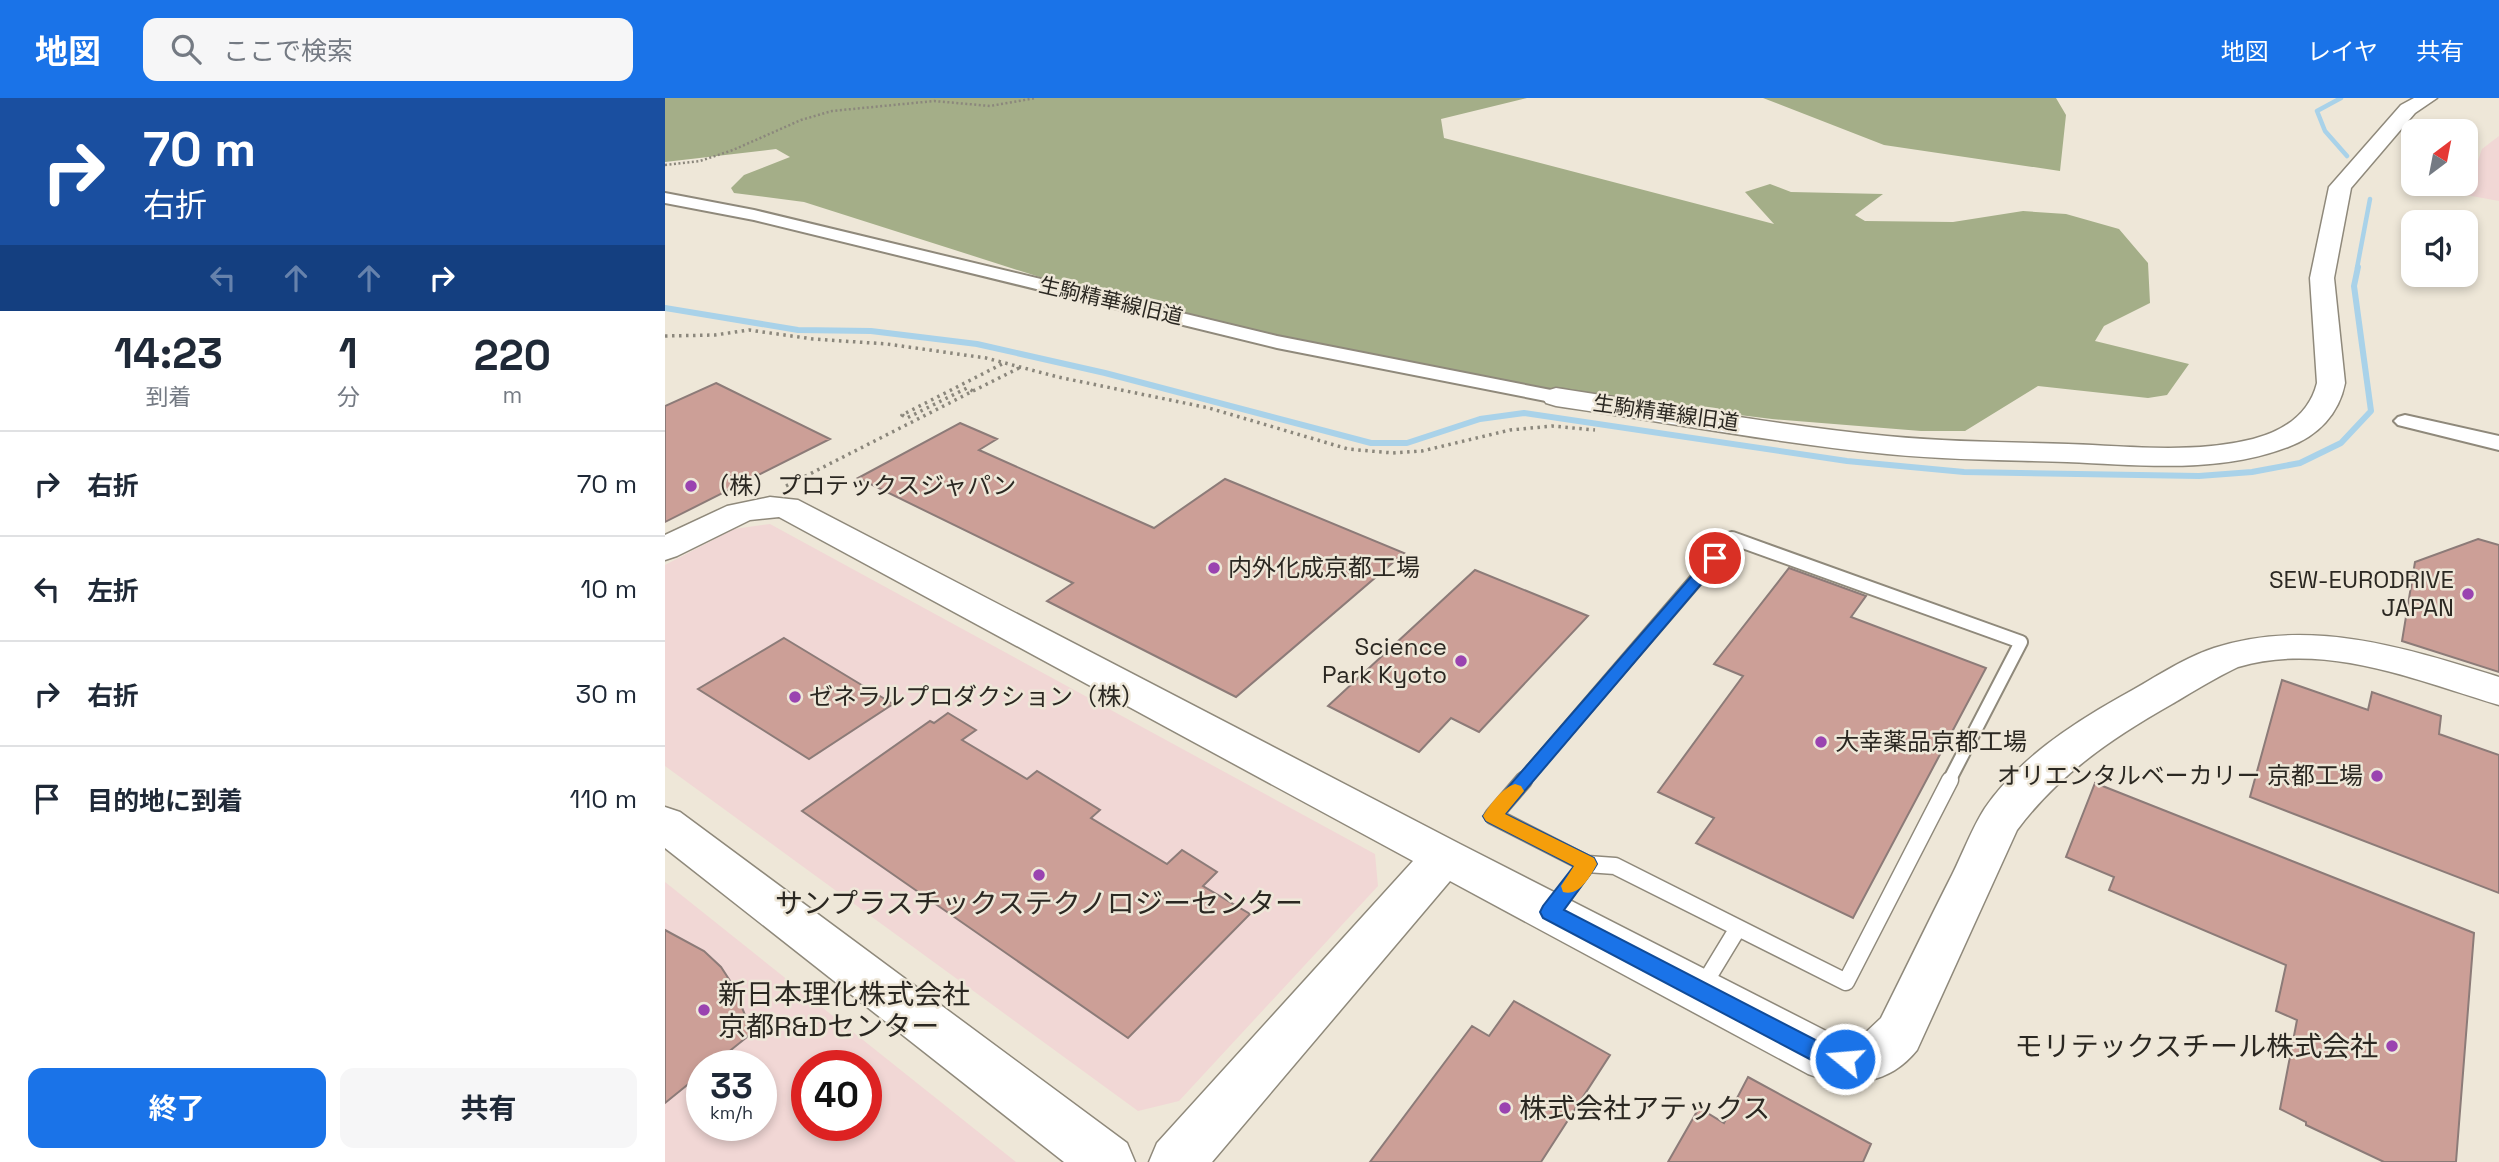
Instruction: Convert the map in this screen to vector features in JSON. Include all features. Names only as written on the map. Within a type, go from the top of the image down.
[{"type":"street","name":"生駒精華線旧道","points":[[665,198],[754,215],[1277,342],[1556,397],[1833,438],[1946,449],[2137,455],[2234,451],[2277,441],[2311,422],[2323,410],[2331,383],[2322,278],[2340,187],[2408,109],[2428,98]]},
{"type":"street","points":[[2405,421],[2499,443]]},
{"type":"street","points":[[665,550],[746,509],[786,507],[1826,1057],[1869,1058],[1886,1052],[1899,1034],[2000,821],[2017,797],[2037,776],[2117,716],[2225,658],[2248,651],[2279,648],[2359,652],[2402,660],[2499,691]]},
{"type":"street","points":[[665,824],[1108,1162]]},
{"type":"street","points":[[1177,1162],[1444,857]]},
{"type":"lane","points":[[1732,538],[2021,642],[1846,982],[1615,866],[1587,864],[1493,816],[1732,538]]},
{"type":"lane","points":[[1551,912],[1587,864]]},
{"type":"lane","points":[[1700,990],[1738,928]]},
{"type":"path","points":[[665,165],[700,161],[733,150],[801,120],[832,111],[934,101],[990,106],[1036,98]]},
{"type":"path","points":[[665,337],[715,335],[749,330],[813,339],[887,344],[986,358],[1058,377],[1209,408],[1348,449],[1393,453],[1422,451],[1510,430],[1552,426],[1595,430]]},
{"type":"path","points":[[973,391],[967,388],[907,418],[902,415],[1005,363]]},
{"type":"path","points":[[764,506],[778,490],[1020,367]]},
{"type":"shaded area","points":[[2499,136],[2499,201],[2472,196],[2478,196],[2478,160],[2482,149]]},
{"type":"shaded area","points":[[770,524],[1375,854],[1378,886],[1179,1101],[1138,1111],[665,766],[665,565],[734,529]]},
{"type":"shaded area","points":[[665,882],[876,1050],[791,1050],[791,1141],[882,1141],[882,1055],[1016,1162],[665,1162]]},
{"type":"green space","points":[[665,98],[1527,98],[1441,119],[1444,138],[1774,224],[1745,192],[1770,184],[1791,192],[1883,194],[1855,215],[1865,221],[1953,222],[2023,211],[2066,214],[2119,229],[2148,263],[2150,303],[2104,326],[2095,341],[2189,364],[2167,395],[2148,398],[2038,386],[1965,431],[1921,431],[1772,419],[1584,396],[1140,309],[804,202],[734,193],[731,188],[744,175],[790,157],[776,149],[665,162]]},
{"type":"green space","points":[[1763,98],[2056,98],[2066,115],[2060,171],[1884,145]]},
{"type":"building","points":[[716,383],[830,439],[665,522],[665,406]]},
{"type":"building","name":"内外化成京都工場","points":[[960,423],[997,439],[979,450],[1154,528],[1225,479],[1404,553],[1236,697],[1047,601],[1073,583],[858,478]]},
{"type":"building","name":"SEW-EURODRIVE JAPAN","points":[[2478,539],[2499,545],[2499,672],[2402,641],[2415,562]]},
{"type":"building","name":"大幸薬品京都工場","points":[[1789,568],[1866,596],[1851,617],[1986,668],[1853,918],[1696,843],[1714,818],[1658,792],[1743,676],[1714,664]]},
{"type":"building","name":"Science Park Kyoto","points":[[1475,570],[1588,616],[1479,732],[1451,718],[1419,752],[1328,706]]},
{"type":"building","name":"ゼネラルプロダクション（株）","points":[[784,638],[893,704],[809,759],[698,689]]},
{"type":"building","name":"オリエンタルベーカリー 京都工場","points":[[2282,680],[2368,710],[2372,692],[2441,716],[2439,734],[2499,755],[2499,893],[2250,797]]},
{"type":"building","name":"サンプラスチックステクノロジーセンター","points":[[948,713],[976,730],[962,740],[1027,779],[1037,771],[1100,810],[1091,818],[1167,864],[1182,850],[1217,872],[1203,886],[1250,914],[1128,1038],[802,811],[930,721],[934,723]]},
{"type":"building","name":"モリテックスチール株式会社","points":[[2095,783],[2474,933],[2456,1162],[2384,1162],[2306,1125],[2306,1122],[2280,1109],[2297,1020],[2276,1011],[2286,965],[2109,890],[2114,877],[2066,857]]},
{"type":"building","name":"新日本理化株式会社 京都R&Dセンター","points":[[665,930],[704,951],[721,967],[734,987],[752,1033],[731,1050],[686,1050],[686,1086],[665,1103]]},
{"type":"building","name":"株式会社アテックス","points":[[1514,1001],[1610,1055],[1541,1162],[1370,1162],[1472,1026],[1489,1036]]},
{"type":"building","points":[[1748,1077],[1871,1144],[1863,1162],[1668,1162],[1699,1108],[1724,1123]]},
{"type":"waterway","points":[[2341,98],[2317,111],[2325,131],[2347,156]]},
{"type":"waterway","points":[[2357,268],[2370,199]]},
{"type":"waterway","points":[[665,308],[798,330],[871,331],[977,344],[1105,373],[1371,443],[1407,443],[1480,419],[1524,413],[1847,461],[1964,472],[2199,476],[2252,472],[2300,463],[2341,443],[2371,411],[2354,286],[2358,267]]},
{"type":"slow traffic","points":[[1515,791],[1493,816],[1587,864],[1570,886]]},
{"type":"place","name":"（株）プロテックスジャパン","points":[[691,486]]},
{"type":"place","name":"内外化成京都工場","points":[[1214,568]]},
{"type":"place","name":"SEW-EURODRIVE JAPAN","points":[[2468,594]]},
{"type":"place","name":"Science Park Kyoto","points":[[1461,661]]},
{"type":"place","name":"ゼネラルプロダクション（株）","points":[[795,697]]},
{"type":"place","name":"大幸薬品京都工場","points":[[1821,742]]},
{"type":"place","name":"オリエンタルベーカリー 京都工場","points":[[2377,776]]},
{"type":"place","name":"サンプラスチックステクノロジーセンター","points":[[1039,875]]},
{"type":"place","name":"新日本理化株式会社 京都R&Dセンター","points":[[704,1010]]},
{"type":"place","name":"モリテックスチール株式会社","points":[[2392,1046]]},
{"type":"place","name":"株式会社アテックス","points":[[1505,1108]]},
{"type":"route","points":[[1715,558],[1493,816],[1587,864],[1551,912],[1826,1057],[1845,1059]]}]
